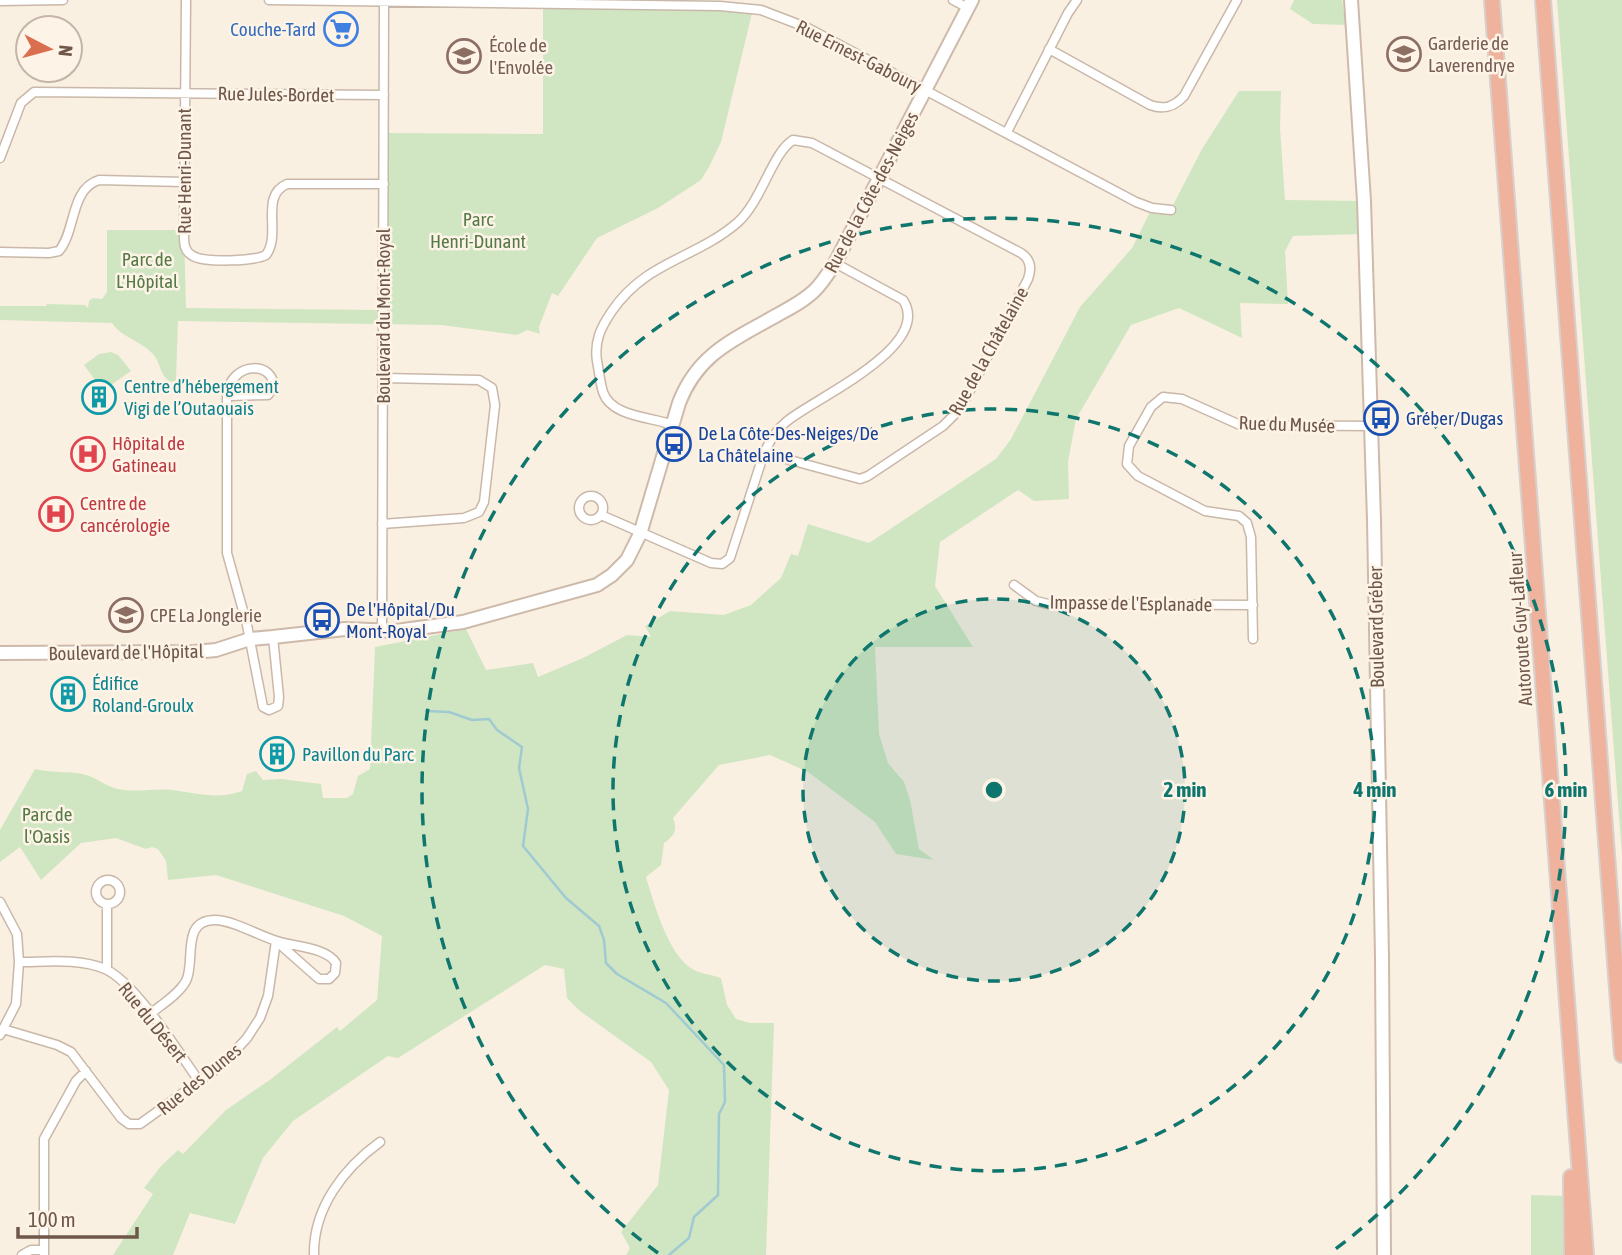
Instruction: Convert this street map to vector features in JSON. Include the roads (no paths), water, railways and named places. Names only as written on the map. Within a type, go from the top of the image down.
[{"type":"highway","name":"Autoroute Guy-Lafleur","points":[[1492,0],[1586,1255]]},
{"type":"highway","points":[[1543,0],[1622,1055]]},
{"type":"highway","points":[[1570,1042],[1572,1255]]},
{"type":"street","points":[[0,1],[63,0]]},
{"type":"street","name":"Rue Henri-Dunant","points":[[186,0],[184,243],[188,252],[201,258],[252,260],[266,255],[272,245],[273,200],[282,186],[293,183],[384,184]]},
{"type":"street","name":"Rue Ernest-Gaboury","points":[[269,0],[384,3],[535,2],[720,6],[761,10],[796,23],[1136,202],[1152,208],[1171,209]]},
{"type":"street","points":[[953,0],[970,4]]},
{"type":"street","points":[[1007,132],[1077,0]]},
{"type":"street","points":[[1049,49],[1150,105],[1172,107],[1184,96],[1237,0]]},
{"type":"street","name":"Boulevard Gréber","points":[[1351,0],[1364,201],[1371,426],[1382,957],[1384,1255]]},
{"type":"street","name":"Boulevard du Mont-Royal","points":[[382,629],[384,3]]},
{"type":"street","name":"Rue de la Côte-des-Neiges","points":[[382,629],[396,631],[463,622],[588,589],[606,580],[620,567],[632,552],[640,534],[688,383],[704,361],[721,347],[806,298],[821,284],[835,263],[970,4]]},
{"type":"street","name":"Rue Jules-Bordet","points":[[0,158],[20,103],[28,94],[34,92],[384,95]]},
{"type":"street","name":"Rue de la Châtelaine","points":[[673,425],[621,410],[610,404],[604,395],[596,353],[604,323],[625,293],[642,278],[722,234],[739,221],[759,196],[784,147],[793,140],[812,143],[879,178],[1021,253],[1030,264],[1028,279],[966,398],[943,426],[868,476],[855,479],[765,453]]},
{"type":"street","points":[[0,253],[59,251],[65,242],[82,193],[93,182],[184,182]]},
{"type":"street","points":[[601,514],[640,534],[711,563],[717,565],[726,562],[733,554],[772,436],[783,424],[883,357],[906,321],[908,310],[902,300],[835,263]]},
{"type":"street","points":[[227,396],[268,395],[274,388],[273,378],[261,369],[238,372],[230,380],[227,396],[228,553],[250,639],[263,707],[269,710],[278,706],[279,697],[273,637]]},
{"type":"street","points":[[382,524],[464,518],[479,512],[484,502],[495,405],[492,388],[479,380],[383,378]]},
{"type":"street","name":"Rue du Musée","points":[[1254,639],[1251,537],[1247,523],[1239,516],[1205,510],[1138,476],[1127,464],[1129,446],[1159,398],[1176,397],[1240,425],[1371,426]]},
{"type":"street","name":"Impasse de l'Esplanade","points":[[1014,585],[1036,601],[1048,604],[1253,605]]},
{"type":"street","name":"Boulevard de l'Hôpital","points":[[0,653],[194,652],[216,650],[250,639],[345,629],[382,629]]},
{"type":"street","points":[[0,902],[17,934],[19,962],[18,998],[2,1032]]},
{"type":"street","points":[[107,905],[107,969]]},
{"type":"street","points":[[150,1014],[186,982],[191,940],[198,926],[203,923],[220,921],[330,956],[336,963],[335,973],[328,979],[319,979],[276,941]]},
{"type":"street","name":"Rue des Dunes","points":[[2,1032],[65,1048],[76,1057],[121,1118],[134,1125],[146,1122],[232,1056],[260,1018],[268,996],[276,941]]},
{"type":"street","name":"Rue du Désert","points":[[19,962],[82,963],[107,969],[125,984],[150,1014],[200,1081]]},
{"type":"street","points":[[22,1255],[30,1250],[44,1252],[44,1139],[76,1081],[86,1071]]},
{"type":"street","points":[[314,1255],[315,1236],[337,1183],[349,1167],[380,1142]]},
{"type":"waterway","points":[[426,711],[449,712],[472,720],[489,719],[497,730],[522,747],[519,768],[528,809],[523,846],[566,898],[599,926],[604,940],[606,963],[617,974],[666,1003],[724,1065],[725,1102],[719,1114],[718,1195],[694,1217],[689,1238],[669,1255]]},
{"type":"place","name":"Couche-Tard","points":[[341,29]]},
{"type":"place","name":"Garderie de Laverendrye","points":[[1404,54]]},
{"type":"place","name":"École de l'Envolée","points":[[464,56]]},
{"type":"place","name":"Centre d’hébergement Vigi de l’Outaouais","points":[[99,397]]},
{"type":"place","name":"Gréber/Dugas","points":[[1381,418]]},
{"type":"place","name":"De La Côte-Des-Neiges/De La Châtelaine","points":[[674,444]]},
{"type":"place","name":"Hôpital de Gatineau","points":[[88,454]]},
{"type":"place","name":"Centre de cancérologie","points":[[56,514]]},
{"type":"place","name":"CPE La Jonglerie","points":[[126,615]]},
{"type":"place","name":"De l'Hôpital/Du Mont-Royal","points":[[322,620]]},
{"type":"place","name":"Édifice Roland-Groulx","points":[[68,694]]},
{"type":"place","name":"Pavillon du Parc","points":[[277,754]]},
{"type":"park label","name":"Parc Henri-Dunant","points":[[478,230]]},
{"type":"park label","name":"Parc de L'Hôpital","points":[[147,270]]},
{"type":"park label","name":"Parc de l'Oasis","points":[[47,825]]}]
